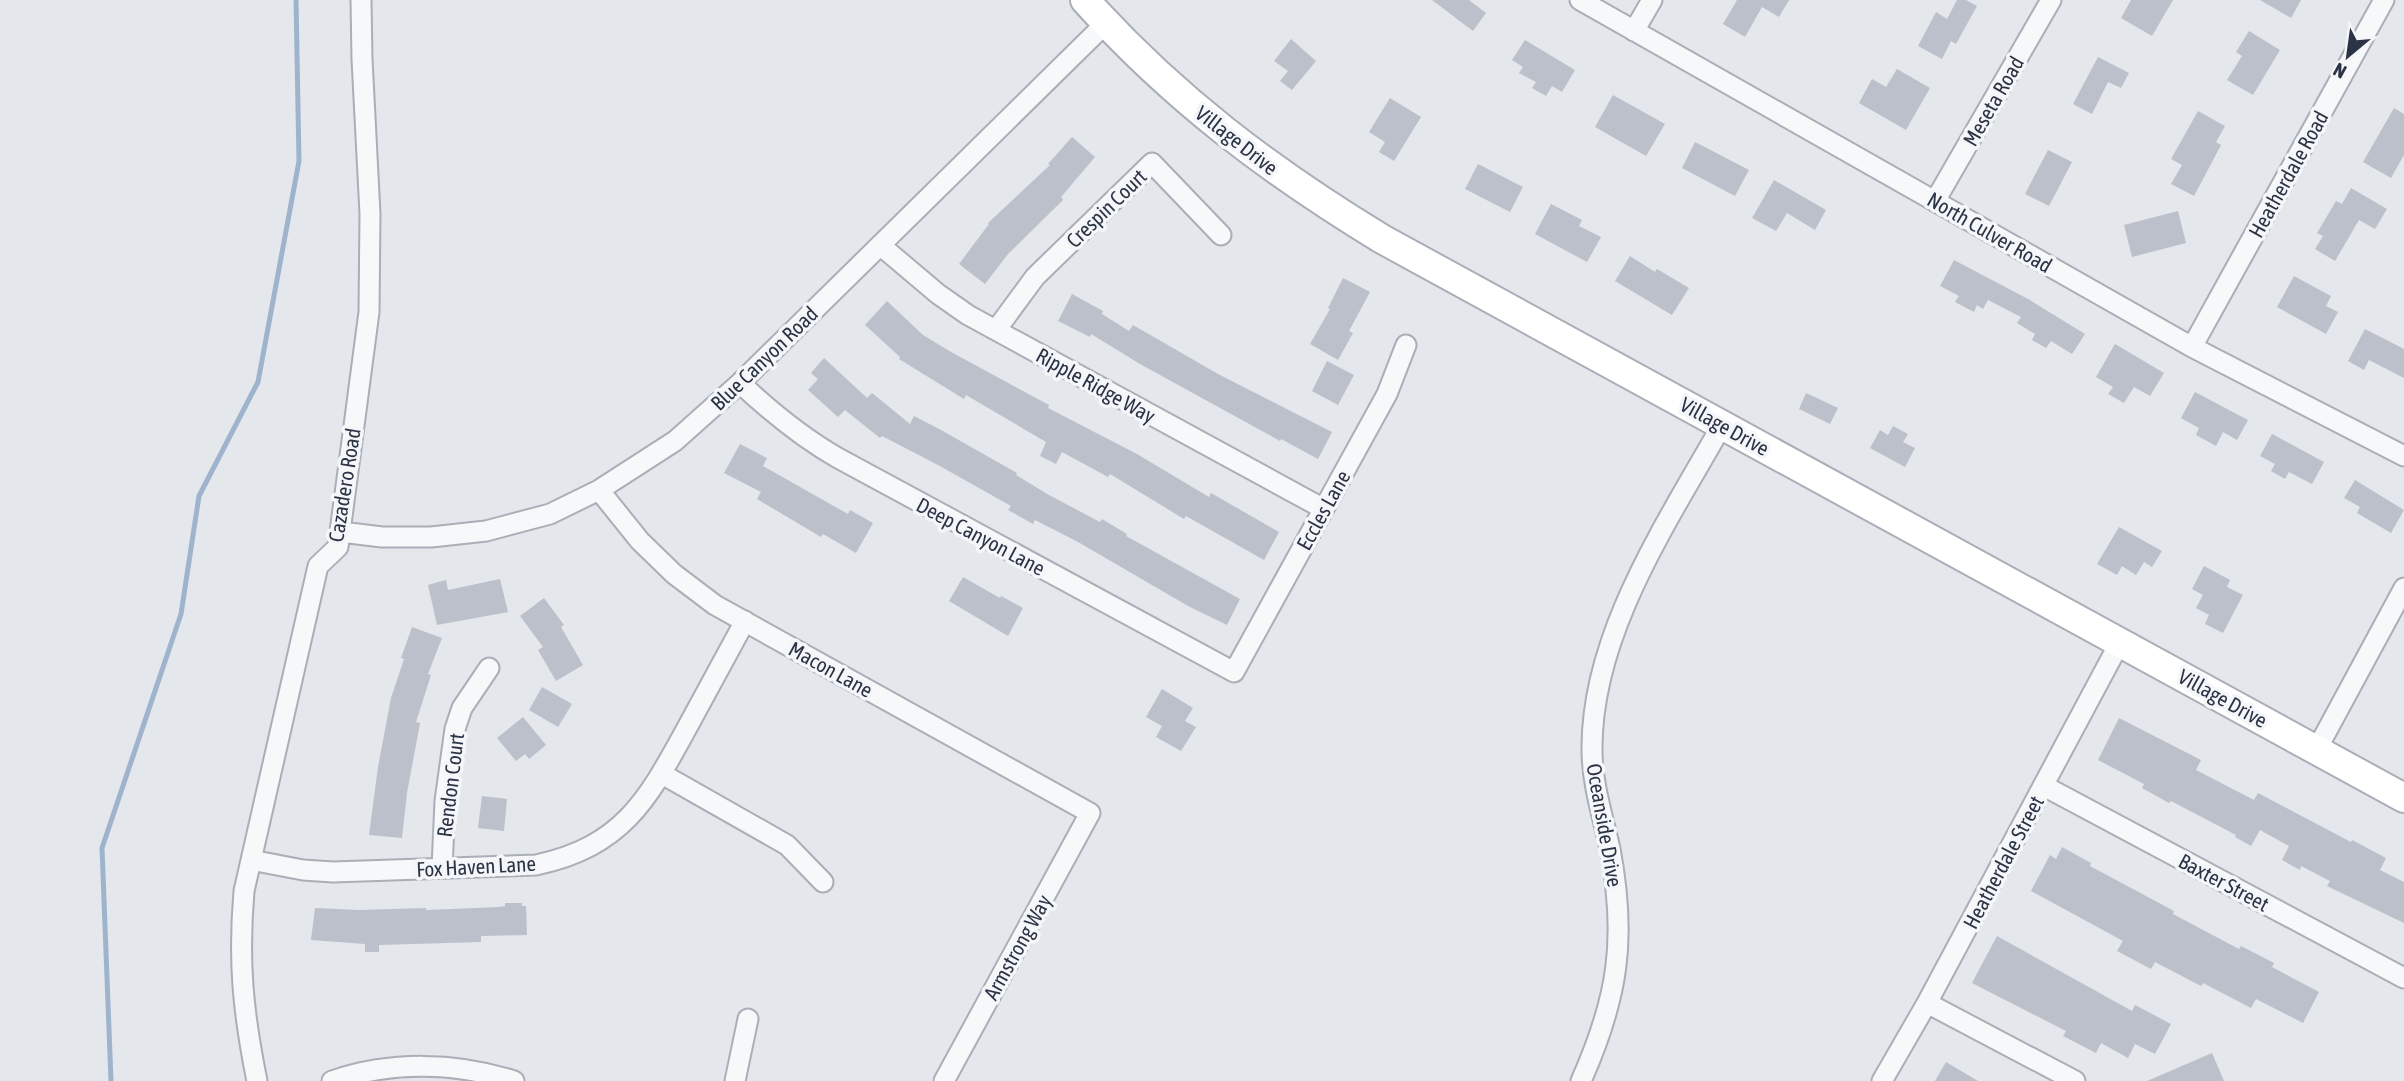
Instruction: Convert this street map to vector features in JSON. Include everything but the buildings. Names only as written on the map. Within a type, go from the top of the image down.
[{"type":"main road","name":"Village Drive","points":[[1086,0],[1106,23],[1196,109],[1259,160],[1314,198],[1382,239],[2404,797]]},
{"type":"street","name":"Cazadero Road","points":[[257,1081],[240,980],[244,891],[318,566],[338,547],[369,312],[370,214],[361,0]]},
{"type":"street","name":"North Culver Road","points":[[1580,0],[2192,347],[2404,456]]},
{"type":"street","points":[[1634,31],[1652,0]]},
{"type":"street","name":"Meseta Road","points":[[1936,201],[2051,0]]},
{"type":"street","name":"Heatherdale Road","points":[[2192,347],[2384,0]]},
{"type":"street","name":"Blue Canyon Road","points":[[341,532],[382,537],[431,537],[486,531],[550,514],[599,490],[675,442],[740,383],[1106,23]]},
{"type":"street","name":"Crespin Court","points":[[996,330],[1035,277],[1152,163],[1222,235]]},
{"type":"street","name":"Ripple Ridge Way","points":[[880,245],[968,315],[1324,509]]},
{"type":"street","name":"Eccles Lane","points":[[1234,672],[1387,394],[1406,345]]},
{"type":"street","name":"Deep Canyon Lane","points":[[740,383],[788,426],[838,458],[1234,672]]},
{"type":"street","name":"Oceanside Drive","points":[[1581,1081],[1609,1006],[1617,970],[1619,925],[1616,883],[1597,796],[1592,751],[1598,689],[1614,627],[1628,597],[1722,425]]},
{"type":"street","name":"Macon Lane","points":[[599,490],[640,541],[674,574],[715,605],[1090,813]]},
{"type":"street","points":[[2316,749],[2404,588]]},
{"type":"street","name":"Fox Haven Lane","points":[[251,860],[303,870],[333,872],[536,865],[563,859],[588,847],[631,817],[654,789],[745,621]]},
{"type":"street","name":"Heatherdale Street","points":[[1882,1081],[1927,1003],[2120,642]]},
{"type":"street","name":"Rendon Court","points":[[442,868],[445,801],[456,729],[462,708],[489,668]]},
{"type":"street","points":[[662,774],[787,845],[823,882]]},
{"type":"street","name":"Baxter Street","points":[[2043,786],[2404,978]]},
{"type":"street","name":"Armstrong Way","points":[[944,1081],[1090,813]]},
{"type":"street","points":[[1927,1003],[2075,1081]]},
{"type":"street","points":[[735,1081],[748,1019]]},
{"type":"street","points":[[332,1081],[387,1068],[428,1066],[463,1070],[513,1081]]},
{"type":"waterway","points":[[111,1081],[102,848],[181,614],[199,496],[258,382],[299,161],[296,0]]}]
